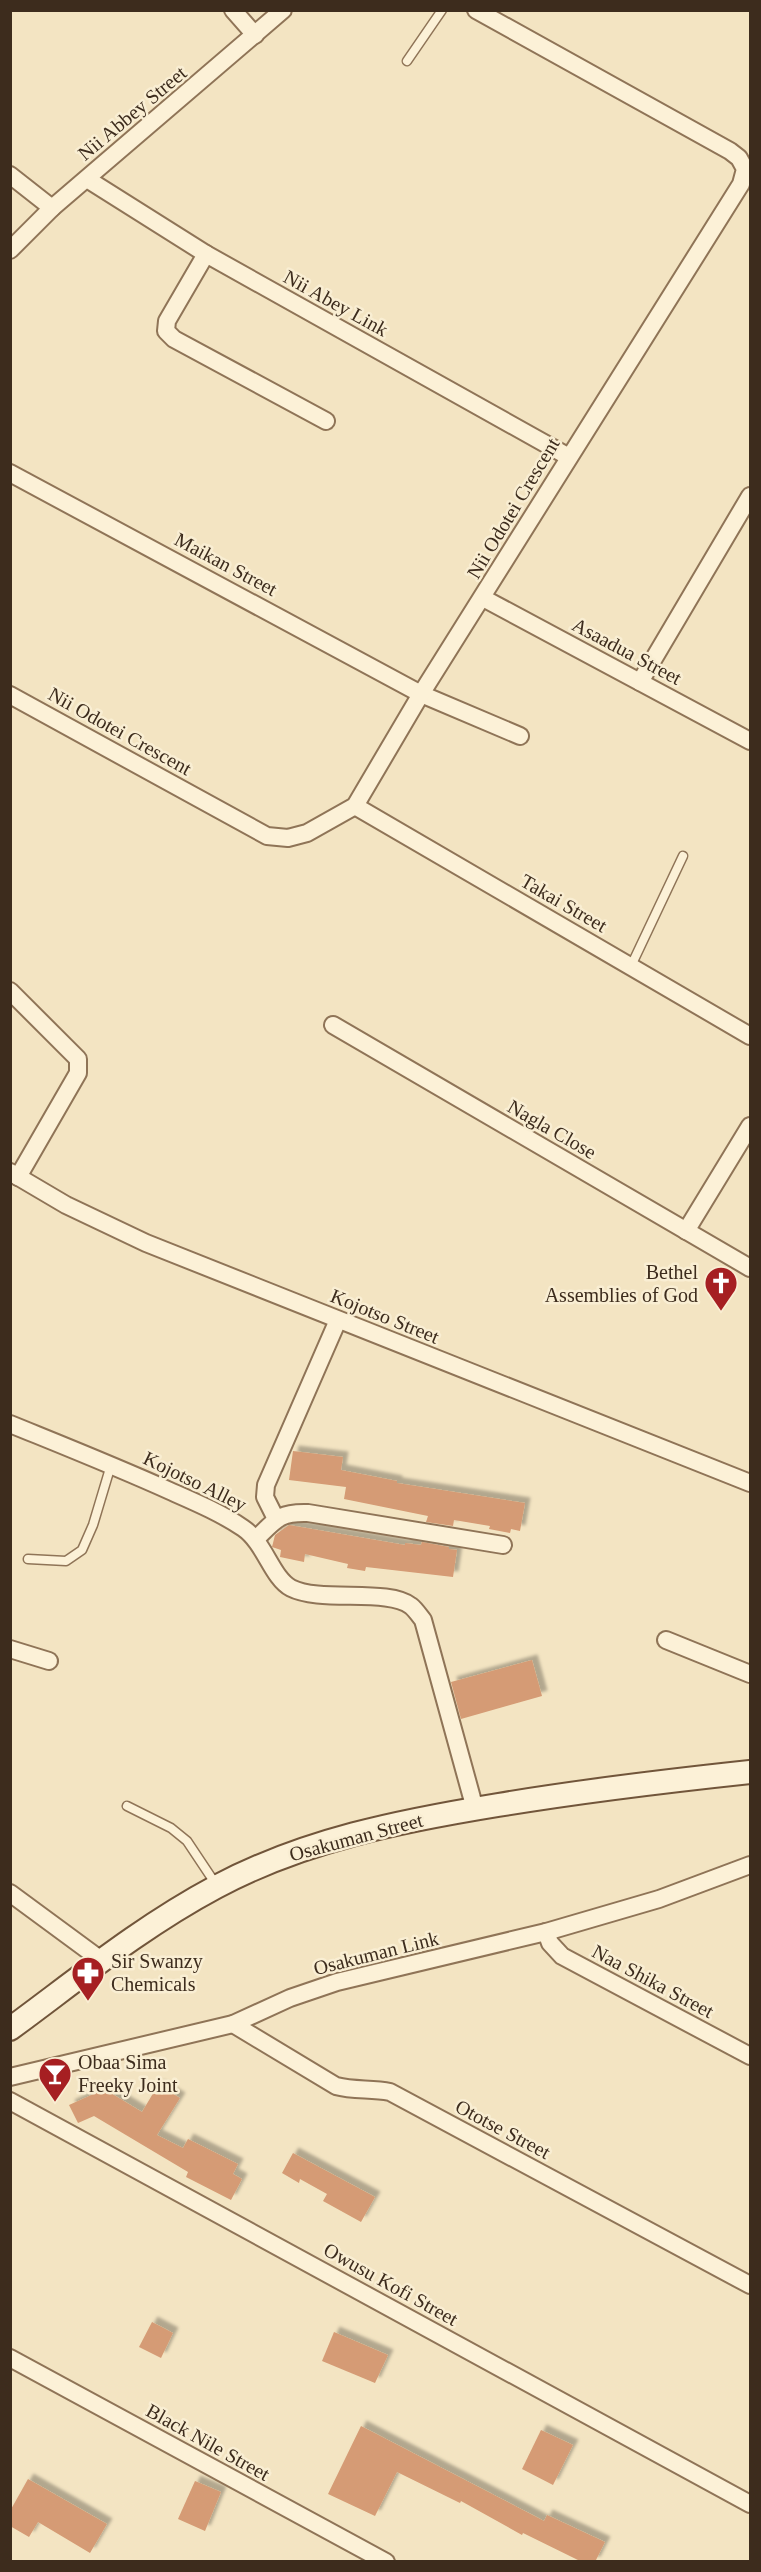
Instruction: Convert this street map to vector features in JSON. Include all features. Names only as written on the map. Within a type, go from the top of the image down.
[{"type":"street","points":[[233,10],[255,35]]},
{"type":"street","name":"Nii Abbey Street","points":[[10,250],[52,208],[283,10]]},
{"type":"street","name":"Nii Odotei Crescent","points":[[10,694],[267,836],[288,838],[308,833],[356,806],[422,694],[741,184],[745,169],[739,158],[730,151],[476,10]]},
{"type":"street","points":[[10,175],[52,208]]},
{"type":"street","name":"Nii Abey Link","points":[[87,179],[206,254],[569,457]]},
{"type":"street","points":[[206,254],[166,321],[166,331],[174,339],[326,421]]},
{"type":"street","name":"Maikan Street","points":[[10,473],[422,694],[520,736]]},
{"type":"street","points":[[640,682],[750,496]]},
{"type":"street","name":"Asaadua Street","points":[[483,598],[750,741]]},
{"type":"street","name":"Takai Street","points":[[356,806],[750,1036]]},
{"type":"street","points":[[10,991],[78,1059],[78,1073],[14,1174]]},
{"type":"street","name":"Nagla Close","points":[[333,1025],[750,1268]]},
{"type":"street","points":[[686,1231],[750,1126]]},
{"type":"street","name":"Kojotso Street","points":[[14,1174],[66,1204],[146,1243],[750,1483]]},
{"type":"street","points":[[276,1519],[266,1497],[266,1485],[338,1320]]},
{"type":"street","name":"Kojotso Alley","points":[[10,1424],[111,1464],[214,1511],[256,1538],[274,1569],[288,1587],[306,1593],[386,1598],[410,1604],[423,1620],[474,1809]]},
{"type":"street","points":[[256,1538],[276,1519],[289,1513],[308,1514],[503,1545]]},
{"type":"street","points":[[666,1640],[750,1674]]},
{"type":"street","points":[[10,1649],[49,1661]]},
{"type":"street","name":"Osakuman Street","points":[[10,2029],[66,1990],[101,1960],[168,1914],[217,1886],[292,1852],[378,1827],[474,1809],[574,1792],[750,1772]]},
{"type":"street","name":"Osakuman Link","points":[[10,2077],[233,2024],[290,1998],[337,1982],[546,1932],[659,1899],[750,1865]]},
{"type":"street","points":[[10,1893],[101,1960]]},
{"type":"street","name":"Naa Shika Street","points":[[546,1932],[550,1943],[562,1956],[750,2056]]},
{"type":"street","name":"Ototse Street","points":[[233,2024],[336,2086],[351,2090],[377,2089],[390,2092],[750,2285]]},
{"type":"street","name":"Owusu Kofi Street","points":[[10,2101],[750,2504]]},
{"type":"street","name":"Black Nile Street","points":[[10,2358],[386,2562]]},
{"type":"lane","points":[[407,61],[442,10]]},
{"type":"lane","points":[[630,966],[683,856]]},
{"type":"lane","points":[[28,1559],[66,1561],[82,1550],[93,1525],[111,1464]]},
{"type":"lane","points":[[127,1806],[171,1828],[187,1841],[217,1886]]},
{"type":"building","points":[[293,1451],[343,1457],[341,1470],[397,1481],[397,1483],[525,1503],[520,1531],[511,1529],[510,1533],[489,1529],[490,1526],[454,1520],[453,1526],[426,1522],[428,1516],[344,1499],[346,1487],[289,1480]]},
{"type":"building","points":[[289,1525],[405,1545],[405,1543],[421,1545],[422,1542],[449,1547],[449,1549],[457,1550],[453,1577],[366,1567],[365,1571],[347,1568],[348,1564],[305,1554],[304,1562],[280,1557],[281,1550],[272,1547],[275,1535]]},
{"type":"building","points":[[532,1660],[542,1696],[461,1719],[451,1682]]},
{"type":"building","points":[[158,2085],[180,2098],[157,2135],[183,2148],[188,2139],[238,2164],[233,2174],[242,2179],[231,2200],[186,2177],[188,2172],[94,2116],[78,2123],[69,2105],[107,2088],[109,2092],[142,2112]]},
{"type":"building","points":[[293,2153],[375,2197],[361,2222],[323,2201],[327,2194],[300,2179],[299,2183],[282,2173]]},
{"type":"building","points":[[152,2322],[173,2333],[161,2358],[139,2347]]},
{"type":"building","points":[[334,2332],[388,2355],[375,2383],[322,2361]]},
{"type":"building","points":[[361,2426],[544,2521],[547,2515],[605,2542],[595,2562],[582,2562],[523,2533],[522,2535],[461,2501],[460,2503],[397,2472],[375,2516],[328,2494]]},
{"type":"building","points":[[541,2430],[573,2445],[553,2485],[522,2469]]},
{"type":"building","points":[[28,2479],[107,2524],[90,2553],[38,2522],[29,2537],[10,2526],[10,2511]]},
{"type":"building","points":[[195,2481],[221,2492],[205,2531],[178,2519]]},
{"type":"place","name":"Bethel Assemblies of God","points":[[721,1312]]},
{"type":"place","name":"Sir Swanzy Chemicals","points":[[88,2002]]},
{"type":"place","name":"Obaa Sima Freeky Joint","points":[[55,2103]]}]
